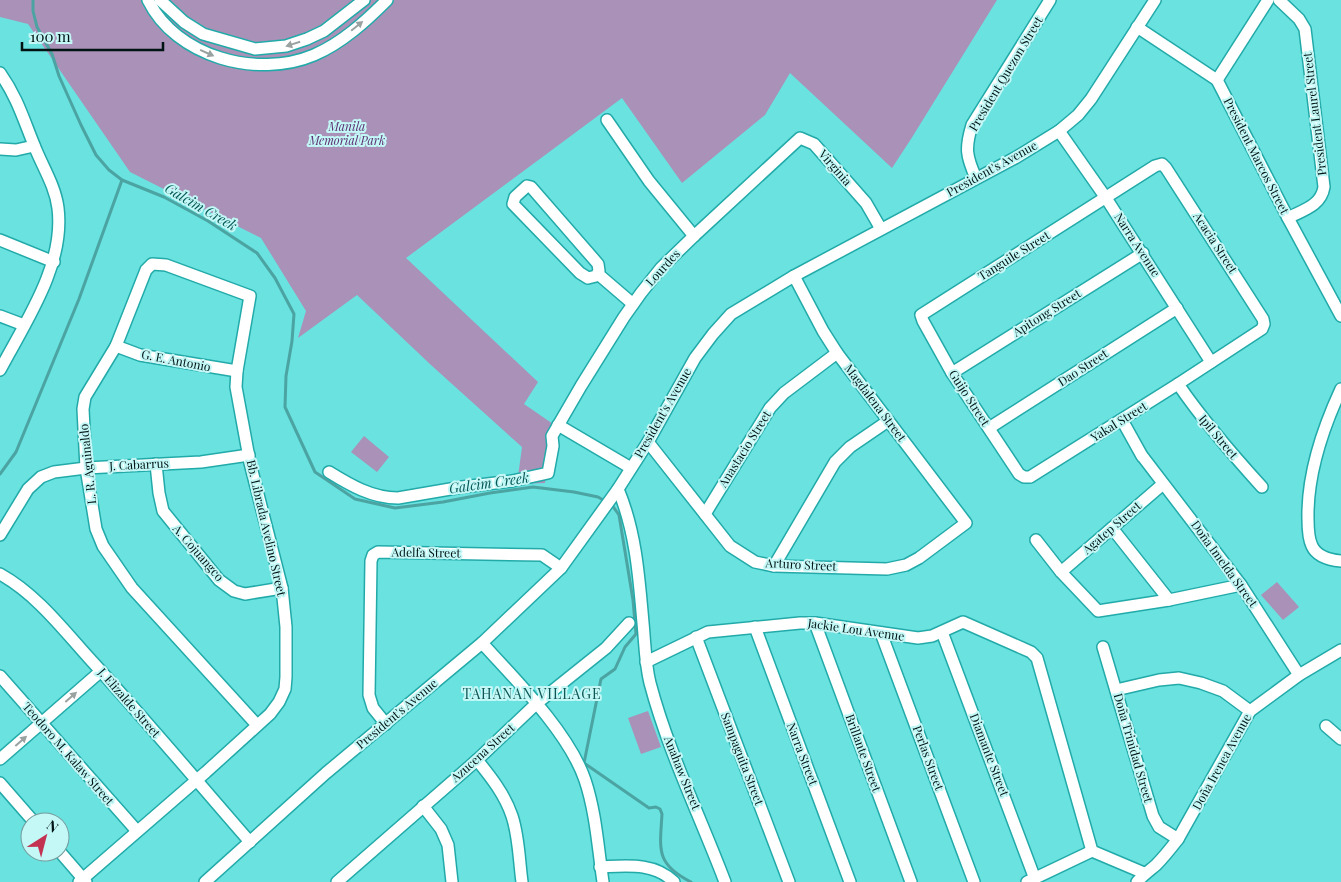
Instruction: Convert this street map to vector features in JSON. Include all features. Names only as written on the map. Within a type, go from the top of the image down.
[{"type":"street","points":[[148,0],[155,14],[190,45],[220,58],[251,65],[291,63],[314,55],[335,44],[387,0]]},
{"type":"street","points":[[162,1],[184,22],[203,34],[255,49],[286,46],[307,39],[324,31],[364,0]]},
{"type":"street","name":"President Quezon Street","points":[[976,178],[968,161],[967,142],[972,125],[1050,0]]},
{"type":"street","name":"President's Avenue","points":[[205,882],[326,773],[482,643],[561,568],[615,494],[648,442],[695,358],[731,314],[794,276],[1015,158],[1059,131],[1078,115],[1091,99],[1155,0]]},
{"type":"street","points":[[1217,80],[1268,0]]},
{"type":"street","name":"President Laurel Street","points":[[1280,0],[1299,19],[1305,29],[1324,187],[1322,196],[1316,204],[1288,218]]},
{"type":"street","name":"President Marcos Street","points":[[1137,28],[1217,80],[1341,316]]},
{"type":"street","points":[[0,73],[12,90],[34,146],[47,171],[58,207],[59,233],[54,262],[24,326],[0,370]]},
{"type":"street","points":[[607,120],[649,181],[694,236]]},
{"type":"street","name":"Narra Avenue","points":[[1059,131],[1106,198],[1211,362]]},
{"type":"street","name":"Lourdes","points":[[329,472],[360,490],[388,498],[512,481],[548,473],[552,436],[633,304],[661,268],[800,138]]},
{"type":"street","name":"Virginia","points":[[800,138],[814,144],[866,203],[881,229]]},
{"type":"street","points":[[0,149],[16,150],[34,146]]},
{"type":"street","name":"Acacia Street","points":[[1106,198],[1155,166],[1162,164],[1263,319],[1262,329],[1211,362]]},
{"type":"street","points":[[527,186],[531,187],[597,263],[598,274],[587,278],[566,260],[513,204],[518,192],[527,186]]},
{"type":"street","name":"Tanguile Street","points":[[921,315],[1106,198]]},
{"type":"street","points":[[0,240],[54,262]]},
{"type":"street","name":"Apitong Street","points":[[952,373],[1142,253]]},
{"type":"street","name":"L. R. Aguinaldo","points":[[250,296],[166,265],[152,264],[146,270],[116,346],[85,397],[83,409],[86,468],[96,529],[103,546],[132,588],[257,725]]},
{"type":"street","points":[[598,274],[633,304]]},
{"type":"street","name":"Magdalena Street","points":[[794,276],[837,353],[966,523]]},
{"type":"street","name":"Bb. Librada Avelino Street","points":[[83,881],[257,725],[279,702],[285,689],[286,627],[282,588],[248,454],[236,387],[236,371],[250,296]]},
{"type":"street","name":"Dao Street","points":[[989,428],[1177,308]]},
{"type":"street","name":"Guijo Street","points":[[921,315],[952,373],[1019,474],[1024,477]]},
{"type":"street","points":[[0,316],[24,326]]},
{"type":"street","name":"G. E. Antonio","points":[[116,346],[140,355],[236,371]]},
{"type":"street","name":"Anastacio Street","points":[[705,514],[770,408],[784,393],[837,353]]},
{"type":"street","name":"Yakal Street","points":[[1024,477],[1030,477],[1211,362]]},
{"type":"street","name":"Ipil Street","points":[[1178,384],[1217,437],[1262,487]]},
{"type":"street","points":[[1341,389],[1320,444],[1310,480],[1307,500],[1308,524],[1312,546],[1317,553],[1331,560],[1341,561]]},
{"type":"street","name":"Doña Imelda Street","points":[[1122,420],[1143,457],[1242,584],[1299,675]]},
{"type":"street","points":[[774,566],[835,462],[850,447],[888,421]]},
{"type":"street","points":[[558,425],[631,468]]},
{"type":"street","name":"Arturo Street","points":[[648,442],[730,546],[755,562],[774,566],[887,569],[906,565],[919,558],[966,523]]},
{"type":"street","name":"J. Cabarrus","points":[[0,535],[28,489],[41,477],[54,472],[86,468],[201,462],[248,454]]},
{"type":"street","name":"A. Cojuangco","points":[[156,464],[163,511],[218,580],[234,591],[245,594],[282,588]]},
{"type":"street","name":"Agatep Street","points":[[1061,572],[1163,484]]},
{"type":"street","points":[[615,494],[625,506],[638,564],[646,662]]},
{"type":"street","points":[[1112,528],[1169,600]]},
{"type":"street","points":[[1036,540],[1061,572],[1098,611],[1169,600],[1242,584]]},
{"type":"street","name":"Adelfa Street","points":[[386,724],[373,708],[369,695],[371,561],[373,556],[378,552],[542,555],[561,568]]},
{"type":"street","name":"J. Elizalde Street","points":[[0,574],[41,605],[101,670],[250,842]]},
{"type":"street","name":"Jackie Lou Avenue","points":[[646,662],[696,636],[708,632],[815,623],[918,638],[932,636],[963,622],[1030,652],[1036,658],[1092,852]]},
{"type":"street","name":"Azucena Street","points":[[337,882],[477,760],[536,704],[606,648],[629,623]]},
{"type":"street","name":"Brillante Street","points":[[815,623],[911,882]]},
{"type":"street","name":"Narra Street","points":[[754,627],[850,882]]},
{"type":"street","name":"Diamante Street","points":[[942,632],[1031,880]]},
{"type":"street","name":"Perlas Street","points":[[881,633],[974,882]]},
{"type":"street","name":"Sampaguita Street","points":[[696,636],[788,882]]},
{"type":"street","points":[[482,643],[536,704],[576,759],[585,779],[593,808],[602,882]]},
{"type":"street","name":"Doña Trinidad Street","points":[[1103,647],[1153,816],[1159,827],[1178,839]]},
{"type":"street","name":"Doña Irenea Avenue","points":[[1140,878],[1160,862],[1178,839],[1250,711],[1299,675],[1341,650]]},
{"type":"street","name":"Anahaw Street","points":[[646,662],[665,732],[725,882]]},
{"type":"street","points":[[0,759],[101,670]]},
{"type":"street","name":"Teodoro M. Kalaw Street","points":[[0,676],[137,831]]},
{"type":"street","points":[[1116,690],[1159,680],[1180,678],[1223,691],[1250,711]]},
{"type":"street","points":[[1326,726],[1341,739]]},
{"type":"street","points":[[477,760],[492,779],[512,816],[516,832],[522,882]]},
{"type":"street","points":[[0,784],[25,812]]},
{"type":"street","points":[[423,806],[441,829],[448,845],[452,882]]},
{"type":"street","points":[[1031,880],[1092,852],[1140,878]]},
{"type":"street","points":[[68,862],[83,881]]},
{"type":"street","points":[[600,867],[635,866],[652,868],[666,875],[674,882]]},
{"type":"green space","name":"Manila Memorial Park","points":[[0,0],[997,0],[892,168],[790,73],[765,115],[682,183],[622,98],[406,258],[538,382],[524,404],[553,424],[545,483],[517,484],[522,447],[357,295],[298,338],[306,311],[261,238],[130,172],[28,24],[0,17]]},
{"type":"green space","points":[[364,436],[389,457],[377,472],[351,452]]},
{"type":"green space","points":[[1277,582],[1299,607],[1283,620],[1261,595]]},
{"type":"green space","points":[[648,711],[661,747],[641,754],[628,718]]},
{"type":"waterway","name":"Galcim Creek","points":[[33,0],[33,11],[37,27],[52,54],[59,76],[96,155],[109,170],[122,180],[164,197],[208,221],[257,253],[275,278],[294,314],[286,376],[285,407],[315,472],[355,499],[395,508],[533,487],[598,497],[612,505],[619,515],[633,600],[636,634],[625,647],[615,669],[601,679],[584,763],[649,808],[656,807],[660,809],[662,814],[661,846],[665,862],[671,869],[691,882]]},
{"type":"waterway","name":"Galcim Creek","points":[[0,474],[16,452],[79,299],[122,180]]},
{"type":"district","name":"TAHANAN VILLAGE","points":[[532,694]]}]
